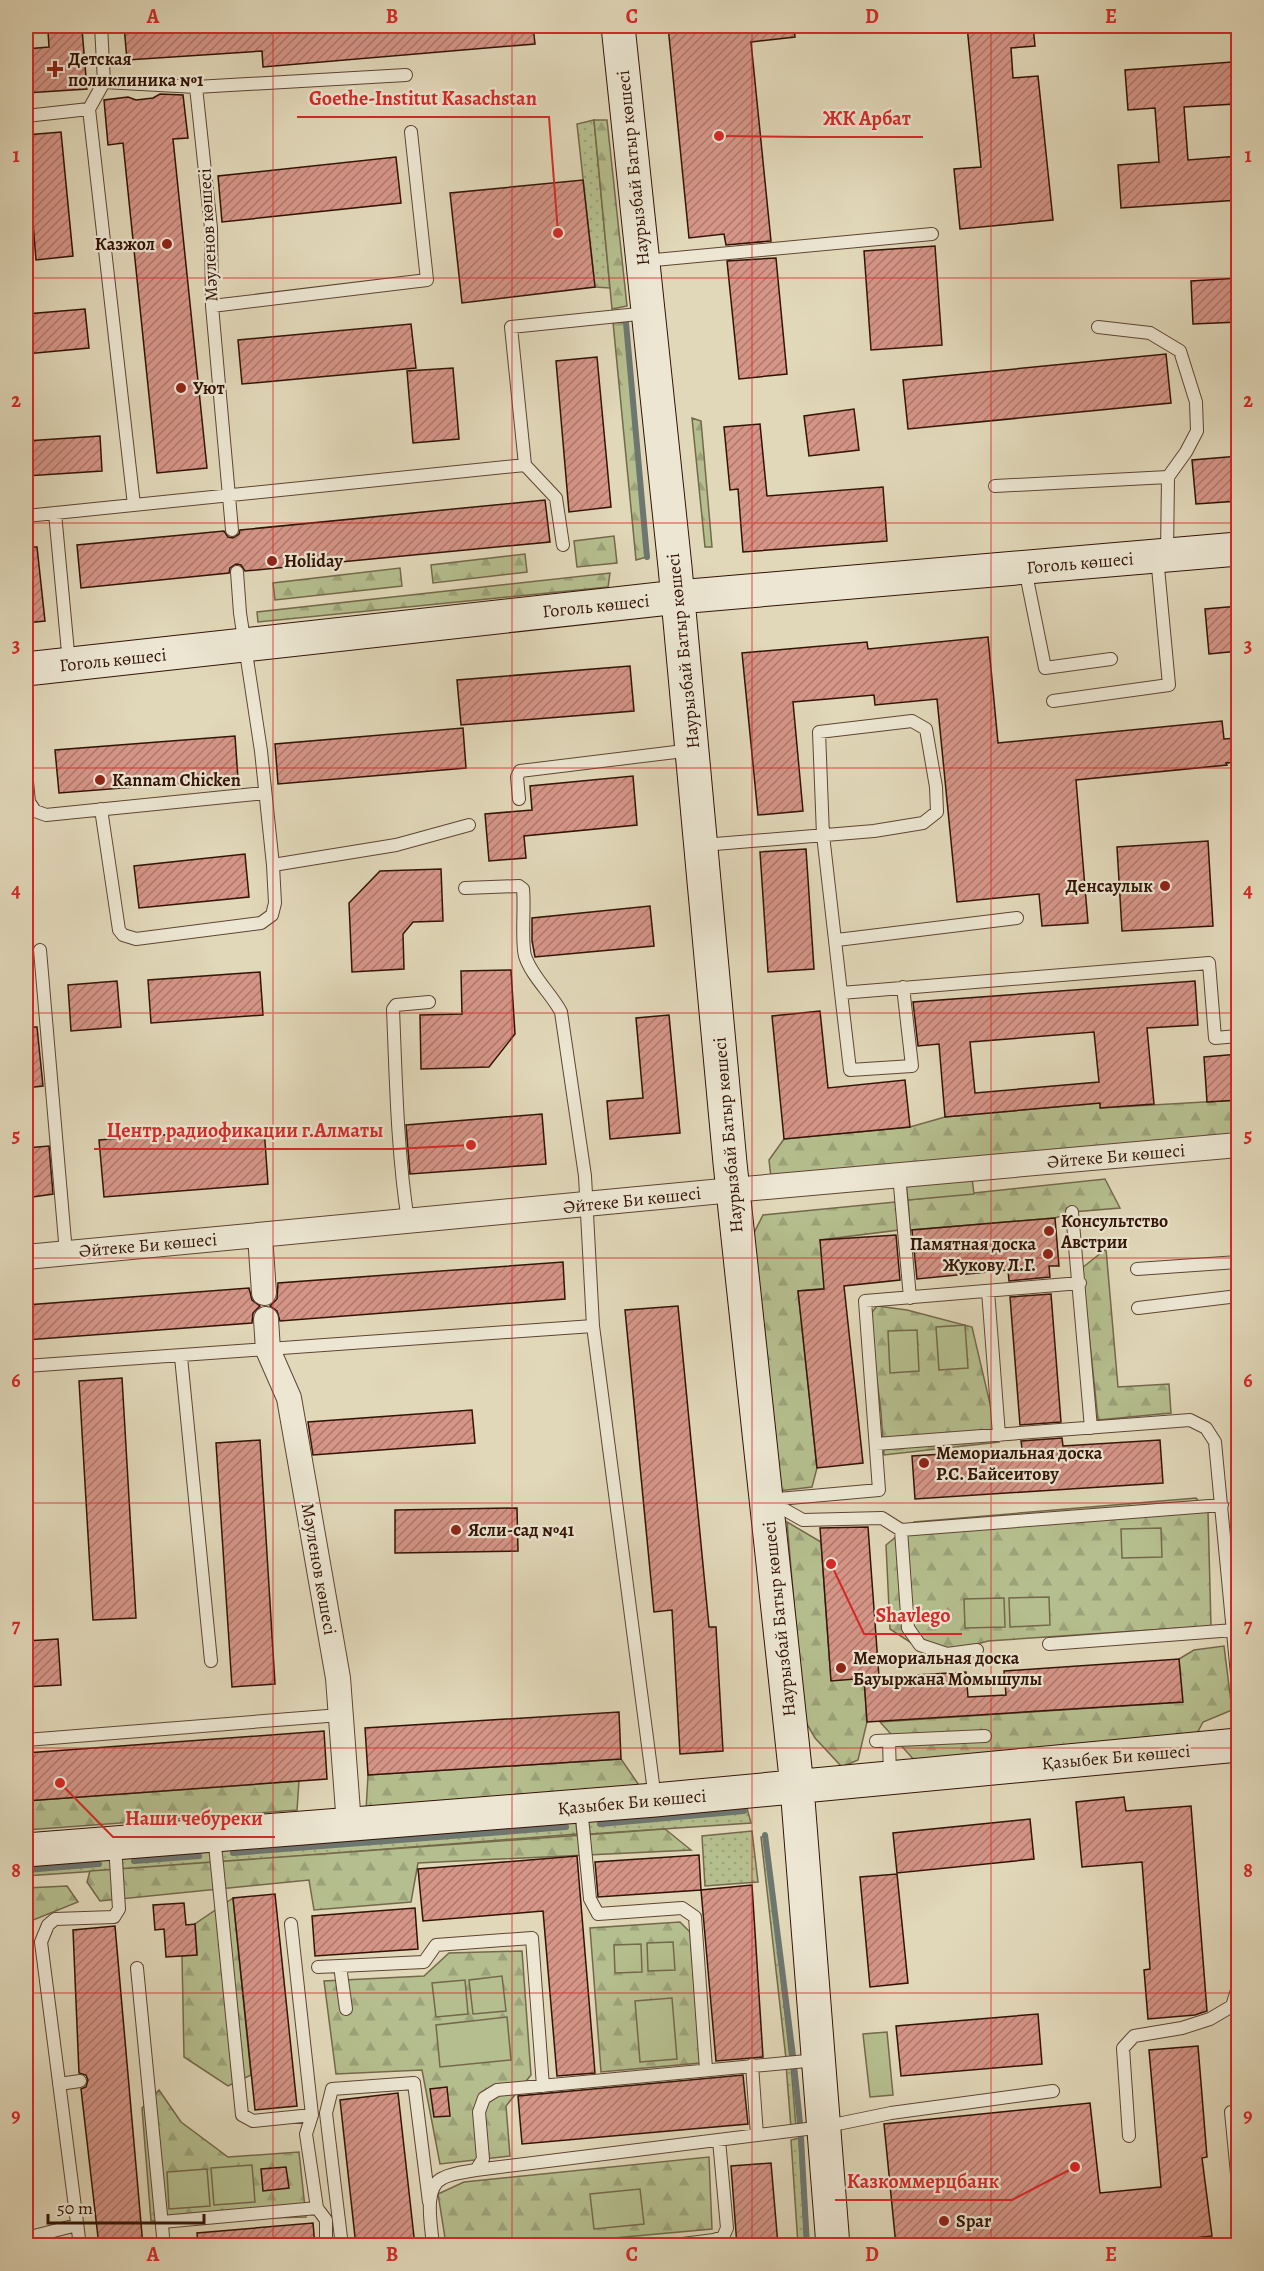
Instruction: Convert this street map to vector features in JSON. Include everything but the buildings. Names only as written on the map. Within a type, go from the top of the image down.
[{"type":"main road","name":"Наурызбай Батыр көшесі","points":[[618,26],[678,597],[733,1190],[797,1787],[833,2246]]},
{"type":"main road","name":"Гоголь көшесі","points":[[26,669],[678,597],[1239,549]]},
{"type":"main road","name":"Қазыбек Би көшесі","points":[[26,1850],[655,1800],[1239,1745]]},
{"type":"street","name":"Әйтеке Би көшесі","points":[[26,1257],[1239,1145]]},
{"type":"street","points":[[260,1235],[264,1293]]},
{"type":"street","name":"Мәуленов көшесі","points":[[266,1319],[268,1350],[289,1398],[338,1678],[349,1825]]},
{"type":"lane","points":[[101,26],[104,82],[89,109],[134,505]]},
{"type":"lane","points":[[104,82],[196,87],[406,75]]},
{"type":"lane","name":"Мәуленов көшесі","points":[[196,87],[211,228],[212,306],[232,531]]},
{"type":"lane","points":[[26,116],[89,109]]},
{"type":"lane","points":[[212,306],[427,280],[411,132]]},
{"type":"lane","points":[[643,261],[932,234]]},
{"type":"lane","points":[[563,545],[556,498],[525,465],[511,327],[649,312]]},
{"type":"lane","points":[[1053,701],[1169,685],[1162,555],[1168,477],[1186,452],[1197,431],[1196,402],[1180,351],[1150,333],[1098,327]]},
{"type":"lane","points":[[26,516],[525,465]]},
{"type":"lane","points":[[995,486],[1168,477]]},
{"type":"lane","points":[[55,513],[69,664]]},
{"type":"lane","points":[[1025,567],[1045,668],[1111,659]]},
{"type":"lane","points":[[101,809],[119,930],[123,935],[136,939],[261,922],[273,915],[275,903],[273,865],[261,751],[247,645],[240,613],[237,572]]},
{"type":"lane","points":[[702,846],[823,836],[923,823],[937,812],[936,787],[926,729],[912,721],[819,732],[823,836],[837,940],[850,1070],[912,1066],[903,987]]},
{"type":"lane","points":[[519,799],[517,777],[520,771],[693,750]]},
{"type":"lane","points":[[26,772],[29,802],[35,812],[46,815],[265,793]]},
{"type":"lane","points":[[273,865],[396,845],[470,825]]},
{"type":"lane","points":[[465,888],[519,886],[523,889],[525,955],[535,975],[554,998],[561,1012],[584,1164],[593,1326],[655,1800]]},
{"type":"lane","points":[[837,940],[1017,918]]},
{"type":"lane","points":[[40,950],[66,1253]]},
{"type":"lane","points":[[842,993],[1209,963],[1215,1038],[1239,1036]]},
{"type":"lane","points":[[408,1221],[397,1126],[393,1009],[400,1003],[429,1002]]},
{"type":"lane","points":[[899,1175],[910,1298]]},
{"type":"lane","points":[[1072,1212],[1091,1428]]},
{"type":"lane","points":[[1137,1269],[1239,1262]]},
{"type":"lane","points":[[767,1500],[879,1490],[865,1301],[1080,1283]]},
{"type":"lane","points":[[988,1291],[999,1435]]},
{"type":"lane","points":[[1138,1308],[1239,1296]]},
{"type":"lane","points":[[26,1366],[181,1357],[593,1326]]},
{"type":"lane","points":[[181,1357],[211,1661]]},
{"type":"lane","points":[[876,1444],[1190,1420],[1206,1428],[1215,1442],[1236,1629],[1239,1685]]},
{"type":"lane","points":[[767,1500],[803,1520],[882,1518],[901,1530],[1222,1505]]},
{"type":"lane","points":[[901,1530],[908,1628],[920,1645],[947,1654],[977,1650]]},
{"type":"lane","points":[[1049,1644],[1236,1629]]},
{"type":"lane","points":[[26,1740],[340,1715]]},
{"type":"lane","points":[[891,1778],[883,1741],[984,1736]]},
{"type":"lane","points":[[581,1806],[590,1899],[598,1914],[682,1908],[695,1917],[706,2069]]},
{"type":"lane","points":[[214,1835],[242,2115],[253,2121],[312,2115]]},
{"type":"lane","points":[[80,2246],[41,1942],[48,1925],[55,1919],[114,1917],[119,1909],[115,1843]]},
{"type":"lane","points":[[291,1924],[312,2115],[306,2134],[317,2208],[326,2220],[326,2246]]},
{"type":"lane","points":[[318,1967],[424,1962],[436,1945],[532,1938],[543,2086]]},
{"type":"lane","points":[[340,1966],[346,2008]]},
{"type":"lane","points":[[137,1968],[163,2236]]},
{"type":"lane","points":[[1129,2136],[1123,2048],[1134,2036],[1182,2028],[1210,2019],[1232,2006],[1239,1987]]},
{"type":"lane","points":[[476,2170],[483,2159],[479,2112],[484,2098],[497,2090],[819,2059]]},
{"type":"lane","points":[[752,2065],[757,2135]]},
{"type":"lane","points":[[59,2084],[80,2081]]},
{"type":"lane","points":[[342,2246],[326,2113],[332,2089],[414,2083],[433,2246]]},
{"type":"lane","points":[[429,2202],[434,2186],[441,2178],[476,2170],[823,2127],[891,2113],[1053,2091]]},
{"type":"lane","points":[[1231,2112],[1239,2184]]},
{"type":"lane","points":[[667,2246],[714,2240],[723,2237],[728,2228],[719,2140]]},
{"type":"lane","points":[[162,2222],[317,2208]]},
{"type":"lane","points":[[26,2238],[77,2225]]},
{"type":"green space","points":[[594,120],[610,288],[595,287],[577,124]]},
{"type":"green space","points":[[594,120],[607,120],[627,306],[612,309]]},
{"type":"green space","points":[[613,322],[626,323],[647,557],[636,560]]},
{"type":"green space","points":[[692,418],[701,421],[712,547],[705,547]]},
{"type":"green space","points":[[614,536],[617,563],[577,567],[574,541]]},
{"type":"green space","points":[[525,554],[527,572],[433,583],[431,565]]},
{"type":"green space","points":[[400,568],[402,586],[275,600],[273,583]]},
{"type":"green space","points":[[610,573],[608,587],[258,622],[257,612]]},
{"type":"green space","points":[[1238,1100],[1238,1145],[772,1186],[769,1160],[784,1139],[910,1127],[945,1117],[1100,1103],[1101,1108]]},
{"type":"green space","points":[[972,1178],[974,1194],[908,1200],[906,1184]]},
{"type":"green space","points":[[1105,1179],[1120,1208],[1072,1212],[1055,1218],[910,1230],[908,1200]]},
{"type":"green space","points":[[895,1202],[899,1230],[820,1240],[829,1288],[798,1291],[817,1468],[812,1487],[778,1491],[753,1235],[763,1215]]},
{"type":"green space","points":[[1106,1249],[1118,1387],[1169,1384],[1171,1413],[1098,1420],[1082,1268]]},
{"type":"green space","points":[[877,1306],[907,1310],[972,1327],[999,1442],[884,1455],[869,1316]]},
{"type":"green space","points":[[965,1325],[968,1368],[939,1370],[936,1327]]},
{"type":"green space","points":[[917,1330],[919,1371],[890,1373],[888,1331]]},
{"type":"green space","points":[[1196,1498],[1208,1511],[1211,1626],[988,1641],[970,1646],[922,1650],[890,1629],[886,1545],[914,1522]]},
{"type":"green space","points":[[787,1522],[821,1542],[831,1680],[864,1678],[867,1722],[858,1760],[842,1767],[815,1738],[804,1719]]},
{"type":"green space","points":[[1161,1528],[1162,1557],[1122,1558],[1121,1529]]},
{"type":"green space","points":[[1049,1597],[1050,1625],[1010,1627],[1009,1598]]},
{"type":"green space","points":[[1004,1598],[1005,1627],[965,1628],[964,1599]]},
{"type":"green space","points":[[1224,1646],[1232,1710],[1203,1722],[1193,1741],[915,1761],[880,1722],[1182,1702],[1179,1659],[1194,1650]]},
{"type":"green space","points":[[621,1759],[641,1788],[366,1811],[368,1775]]},
{"type":"green space","points":[[299,1781],[297,1810],[26,1830],[26,1801]]},
{"type":"green space","points":[[747,1808],[751,1823],[590,1834],[588,1818]]},
{"type":"green space","points":[[576,1822],[577,1834],[221,1862],[220,1850]]},
{"type":"green space","points":[[665,1829],[691,1850],[418,1863],[411,1902],[314,1910],[309,1880],[100,1901],[87,1882],[90,1871]]},
{"type":"green space","points":[[752,1831],[758,1882],[705,1886],[702,1836]]},
{"type":"green space","points":[[765,1836],[790,2058],[786,2059],[761,1837]]},
{"type":"green space","points":[[211,1852],[211,1863],[123,1869],[121,1857]]},
{"type":"green space","points":[[110,1859],[111,1870],[26,1876],[26,1867]]},
{"type":"green space","points":[[67,1886],[78,1902],[26,1923],[26,1888]]},
{"type":"green space","points":[[233,1898],[251,2075],[228,2086],[184,2057],[182,1956],[197,1954],[195,1924]]},
{"type":"green space","points":[[680,1922],[690,1932],[700,2063],[601,2072],[590,1928]]},
{"type":"green space","points":[[673,1942],[675,1970],[648,1971],[647,1943]]},
{"type":"green space","points":[[641,1944],[642,1972],[615,1973],[614,1945]]},
{"type":"green space","points":[[522,1951],[531,2075],[506,2106],[510,2156],[440,2164],[422,2070],[336,2074],[324,1981],[424,1976],[449,1953]]},
{"type":"green space","points":[[502,1976],[506,2011],[473,2014],[469,1980]]},
{"type":"green space","points":[[465,1980],[468,2014],[436,2017],[432,1983]]},
{"type":"green space","points":[[672,1998],[677,2059],[640,2062],[635,2001]]},
{"type":"green space","points":[[507,2017],[511,2060],[440,2067],[436,2025]]},
{"type":"green space","points":[[887,2032],[893,2095],[870,2097],[863,2034]]},
{"type":"green space","points":[[786,2065],[791,2065],[796,2127],[791,2128]]},
{"type":"green space","points":[[159,2090],[181,2122],[228,2157],[299,2152],[306,2217],[151,2221],[142,2108]]},
{"type":"green space","points":[[799,2138],[805,2245],[798,2245],[791,2140]]},
{"type":"green space","points":[[709,2157],[712,2229],[537,2245],[446,2244],[438,2194],[464,2182]]},
{"type":"green space","points":[[252,2165],[255,2202],[214,2205],[211,2168]]},
{"type":"green space","points":[[207,2169],[210,2206],[169,2209],[167,2172]]},
{"type":"green space","points":[[640,2189],[644,2224],[594,2229],[590,2194]]},
{"type":"waterway","points":[[626,323],[647,557]]},
{"type":"waterway","points":[[600,1824],[744,1811]]},
{"type":"waterway","points":[[233,1853],[566,1827]]},
{"type":"waterway","points":[[765,1835],[793,2056]]},
{"type":"waterway","points":[[134,1861],[199,1856]]},
{"type":"waterway","points":[[26,1870],[99,1864]]},
{"type":"waterway","points":[[794,2065],[800,2123]]},
{"type":"waterway","points":[[801,2138],[807,2246]]},
{"type":"place","name":"Детская поликлиника №1","points":[[55,69]]},
{"type":"place","name":"ЖК Арбат","points":[[719,136]]},
{"type":"place","name":"Goethe-Institut Kasachstan","points":[[558,233]]},
{"type":"place","name":"Казжол","points":[[167,244]]},
{"type":"place","name":"Уют","points":[[181,388]]},
{"type":"place","name":"Holiday","points":[[272,561]]},
{"type":"place","name":"Kannam Chicken","points":[[100,780]]},
{"type":"place","name":"Денсаулык","points":[[1165,886]]},
{"type":"place","name":"Центр радиофикации г.Алматы","points":[[471,1145]]},
{"type":"place","name":"Консультство Австрии","points":[[1049,1231]]},
{"type":"place","name":"Памятная доска Жукову Л.Г.","points":[[1048,1254]]},
{"type":"place","name":"Мемориальная доска Р.С. Байсеитову","points":[[924,1463]]},
{"type":"place","name":"Ясли-сад №41","points":[[456,1530]]},
{"type":"place","name":"Shavlego","points":[[831,1564]]},
{"type":"place","name":"Мемориальная доска Бауыржана Момышулы","points":[[841,1668]]},
{"type":"place","name":"Наши чебуреки","points":[[60,1783]]},
{"type":"place","name":"Казкоммерцбанк","points":[[1075,2167]]},
{"type":"place","name":"Spar","points":[[944,2221]]}]
